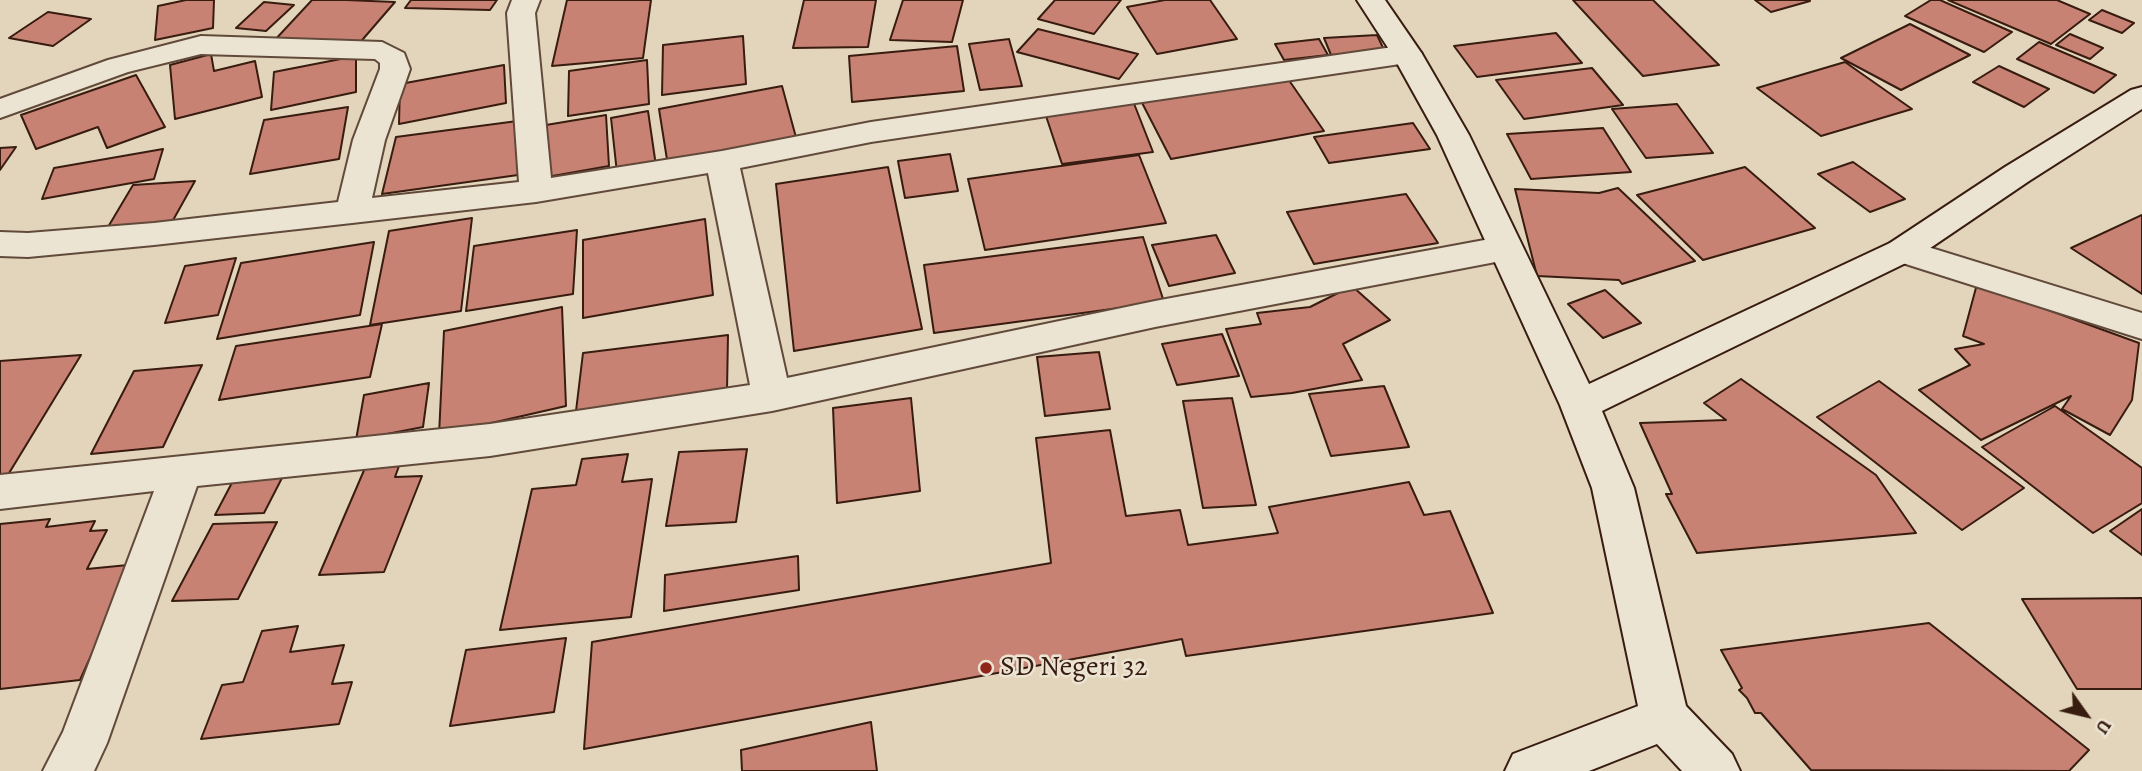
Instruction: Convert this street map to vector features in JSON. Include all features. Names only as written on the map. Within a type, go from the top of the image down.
[{"type":"street","points":[[526,0],[521,13],[536,191]]},
{"type":"street","points":[[1371,0],[1407,54],[1453,135],[1580,405],[1613,488],[1665,719],[1715,771]]},
{"type":"street","points":[[0,109],[118,66],[201,46],[382,51],[394,59],[395,69],[369,140],[352,212]]},
{"type":"street","points":[[0,244],[28,245],[154,234],[536,191],[722,161],[871,132],[1407,54]]},
{"type":"street","points":[[1580,405],[1902,251],[2017,174],[2142,96]]},
{"type":"street","points":[[722,161],[772,396]]},
{"type":"street","points":[[0,492],[490,440],[772,396],[1155,314],[1506,248]]},
{"type":"street","points":[[1902,251],[2142,326]]},
{"type":"street","points":[[68,771],[83,743],[182,471]]},
{"type":"street","points":[[1530,771],[1665,719]]},
{"type":"building","points":[[186,0],[214,0],[213,28],[155,40],[158,6]]},
{"type":"building","points":[[312,0],[395,2],[357,46],[273,42]]},
{"type":"building","points":[[411,0],[497,0],[490,10],[405,8]]},
{"type":"building","points":[[567,0],[651,0],[643,58],[552,66]]},
{"type":"building","points":[[804,0],[876,0],[868,47],[793,48]]},
{"type":"building","points":[[903,0],[963,0],[952,42],[890,40]]},
{"type":"building","points":[[1055,0],[1121,0],[1094,34],[1038,19]]},
{"type":"building","points":[[1165,0],[1210,0],[1237,39],[1157,54],[1127,7]]},
{"type":"building","points":[[1573,0],[1653,0],[1719,65],[1643,76]]},
{"type":"building","points":[[1755,0],[1808,0],[1810,1],[1771,12]]},
{"type":"building","points":[[1931,0],[1940,0],[2012,32],[1984,52],[1905,16]]},
{"type":"building","points":[[1948,0],[2057,0],[2090,14],[2051,44]]},
{"type":"building","points":[[264,2],[294,5],[266,31],[236,28]]},
{"type":"building","points":[[2102,10],[2134,23],[2122,33],[2089,20]]},
{"type":"building","points":[[48,12],[91,19],[53,46],[9,38]]},
{"type":"building","points":[[1910,24],[1970,55],[1901,90],[1841,58]]},
{"type":"building","points":[[1038,29],[1138,54],[1119,79],[1017,52]]},
{"type":"building","points":[[1556,33],[1582,63],[1477,77],[1454,46]]},
{"type":"building","points":[[2070,34],[2103,48],[2090,59],[2056,45]]},
{"type":"building","points":[[1377,35],[1385,52],[1331,55],[1324,38]]},
{"type":"building","points":[[743,36],[746,84],[662,95],[663,45]]},
{"type":"building","points":[[1009,39],[1022,86],[980,90],[969,44]]},
{"type":"building","points":[[1319,39],[1328,55],[1284,60],[1275,44]]},
{"type":"building","points":[[2039,42],[2116,75],[2094,93],[2017,59]]},
{"type":"building","points":[[957,46],[964,91],[852,102],[849,56]]},
{"type":"building","points":[[211,54],[214,71],[255,61],[262,97],[175,119],[170,65]]},
{"type":"building","points":[[356,56],[356,92],[271,110],[274,72]]},
{"type":"building","points":[[647,60],[649,104],[568,116],[569,71]]},
{"type":"building","points":[[1845,62],[1912,109],[1821,136],[1757,88]]},
{"type":"building","points":[[504,65],[506,103],[399,124],[400,84]]},
{"type":"building","points":[[1999,66],[2049,89],[2024,107],[1973,82]]},
{"type":"building","points":[[1592,68],[1623,105],[1524,119],[1496,80]]},
{"type":"building","points":[[1284,73],[1324,131],[1171,159],[1139,97]]},
{"type":"building","points":[[136,75],[165,127],[107,148],[98,127],[36,149],[21,115]]},
{"type":"building","points":[[782,86],[797,141],[668,166],[659,109]]},
{"type":"building","points":[[1133,101],[1153,152],[1062,164],[1045,113]]},
{"type":"building","points":[[1677,104],[1713,153],[1646,158],[1612,109]]},
{"type":"building","points":[[348,107],[339,159],[250,174],[264,120]]},
{"type":"building","points":[[648,111],[656,166],[617,173],[611,118]]},
{"type":"building","points":[[606,115],[609,166],[547,177],[546,125]]},
{"type":"building","points":[[525,120],[518,175],[382,194],[396,137]]},
{"type":"building","points":[[1413,123],[1430,149],[1329,163],[1314,137]]},
{"type":"building","points":[[1603,128],[1631,172],[1531,179],[1507,134]]},
{"type":"building","points":[[16,147],[0,170],[0,148]]},
{"type":"building","points":[[163,149],[154,179],[42,199],[54,168]]},
{"type":"building","points":[[950,154],[958,191],[905,198],[898,161]]},
{"type":"building","points":[[1139,155],[1166,223],[985,250],[968,179]]},
{"type":"building","points":[[1853,162],[1905,199],[1870,212],[1818,174]]},
{"type":"building","points":[[888,167],[922,329],[794,351],[776,184]]},
{"type":"building","points":[[1745,167],[1815,228],[1703,260],[1637,195]]},
{"type":"building","points":[[195,181],[172,222],[108,227],[133,185]]},
{"type":"building","points":[[1618,188],[1695,261],[1622,284],[1619,280],[1537,276],[1515,189],[1599,193]]},
{"type":"building","points":[[1406,194],[1438,243],[1314,264],[1287,212]]},
{"type":"building","points":[[2142,215],[2142,294],[2071,248]]},
{"type":"building","points":[[472,218],[461,311],[370,325],[389,231]]},
{"type":"building","points":[[705,219],[713,295],[583,318],[583,240]]},
{"type":"building","points":[[577,230],[573,294],[466,311],[474,246]]},
{"type":"building","points":[[1216,235],[1235,273],[1169,286],[1152,245]]},
{"type":"building","points":[[1143,237],[1164,302],[934,333],[924,265]]},
{"type":"building","points":[[374,242],[360,315],[217,339],[241,263]]},
{"type":"building","points":[[236,258],[218,315],[165,323],[185,266]]},
{"type":"building","points":[[1977,284],[2139,343],[2132,400],[2110,435],[2062,409],[2071,396],[1981,440],[1919,390],[1970,365],[1955,349],[1984,344],[1963,336]]},
{"type":"building","points":[[1352,286],[1390,320],[1343,344],[1362,380],[1292,393],[1251,397],[1226,329],[1261,324],[1257,313],[1310,307]]},
{"type":"building","points":[[1605,290],[1641,323],[1603,338],[1568,304]]},
{"type":"building","points":[[562,307],[566,406],[439,435],[444,331]]},
{"type":"building","points":[[382,324],[370,377],[219,400],[236,346]]},
{"type":"building","points":[[1222,334],[1239,376],[1177,385],[1162,344]]},
{"type":"building","points":[[728,335],[727,391],[576,411],[583,353]]},
{"type":"building","points":[[1099,352],[1110,409],[1045,416],[1037,357]]},
{"type":"building","points":[[81,355],[0,488],[0,361]]},
{"type":"building","points":[[202,365],[163,447],[91,454],[134,371]]},
{"type":"building","points":[[1741,379],[1876,475],[1916,533],[1697,553],[1666,494],[1672,494],[1640,423],[1726,420],[1704,403]]},
{"type":"building","points":[[1879,381],[2024,488],[1962,530],[1817,417]]},
{"type":"building","points":[[429,383],[423,427],[356,440],[364,395]]},
{"type":"building","points":[[1384,386],[1409,447],[1331,456],[1309,394]]},
{"type":"building","points":[[911,398],[920,491],[837,503],[833,408]]},
{"type":"building","points":[[1232,398],[1256,505],[1203,508],[1183,401]]},
{"type":"building","points":[[2055,406],[2142,468],[2142,503],[2093,533],[1982,447]]},
{"type":"building","points":[[1110,430],[1126,516],[1180,510],[1188,545],[1278,533],[1269,507],[1409,482],[1424,515],[1450,511],[1493,613],[1186,656],[1182,639],[584,749],[592,642],[1051,563],[1036,438]]},
{"type":"building","points":[[747,449],[736,522],[666,526],[679,452]]},
{"type":"building","points":[[628,454],[622,482],[652,479],[631,617],[500,630],[532,489],[576,485],[582,459]]},
{"type":"building","points":[[399,466],[395,477],[422,476],[384,572],[319,575],[365,468]]},
{"type":"building","points":[[283,476],[264,513],[215,515],[235,477]]},
{"type":"building","points":[[2142,509],[2142,555],[2110,531]]},
{"type":"building","points":[[50,519],[46,527],[95,521],[90,531],[107,530],[87,569],[128,565],[123,585],[80,680],[0,689],[0,524]]},
{"type":"building","points":[[277,522],[238,599],[172,601],[213,524]]},
{"type":"building","points":[[798,556],[799,590],[664,611],[665,575]]},
{"type":"building","points":[[2142,598],[2142,689],[2077,689],[2022,599]]},
{"type":"building","points":[[1929,623],[2089,750],[2069,771],[1811,770],[1761,713],[1755,713],[1739,690],[1742,688],[1721,650]]},
{"type":"building","points":[[298,626],[290,652],[344,645],[332,684],[352,682],[339,724],[201,739],[222,685],[243,682],[262,631]]},
{"type":"building","points":[[566,638],[554,712],[450,726],[466,650]]},
{"type":"building","points":[[871,722],[877,771],[742,771],[741,750]]},
{"type":"place","name":"SD Negeri 32","points":[[986,668]]}]
